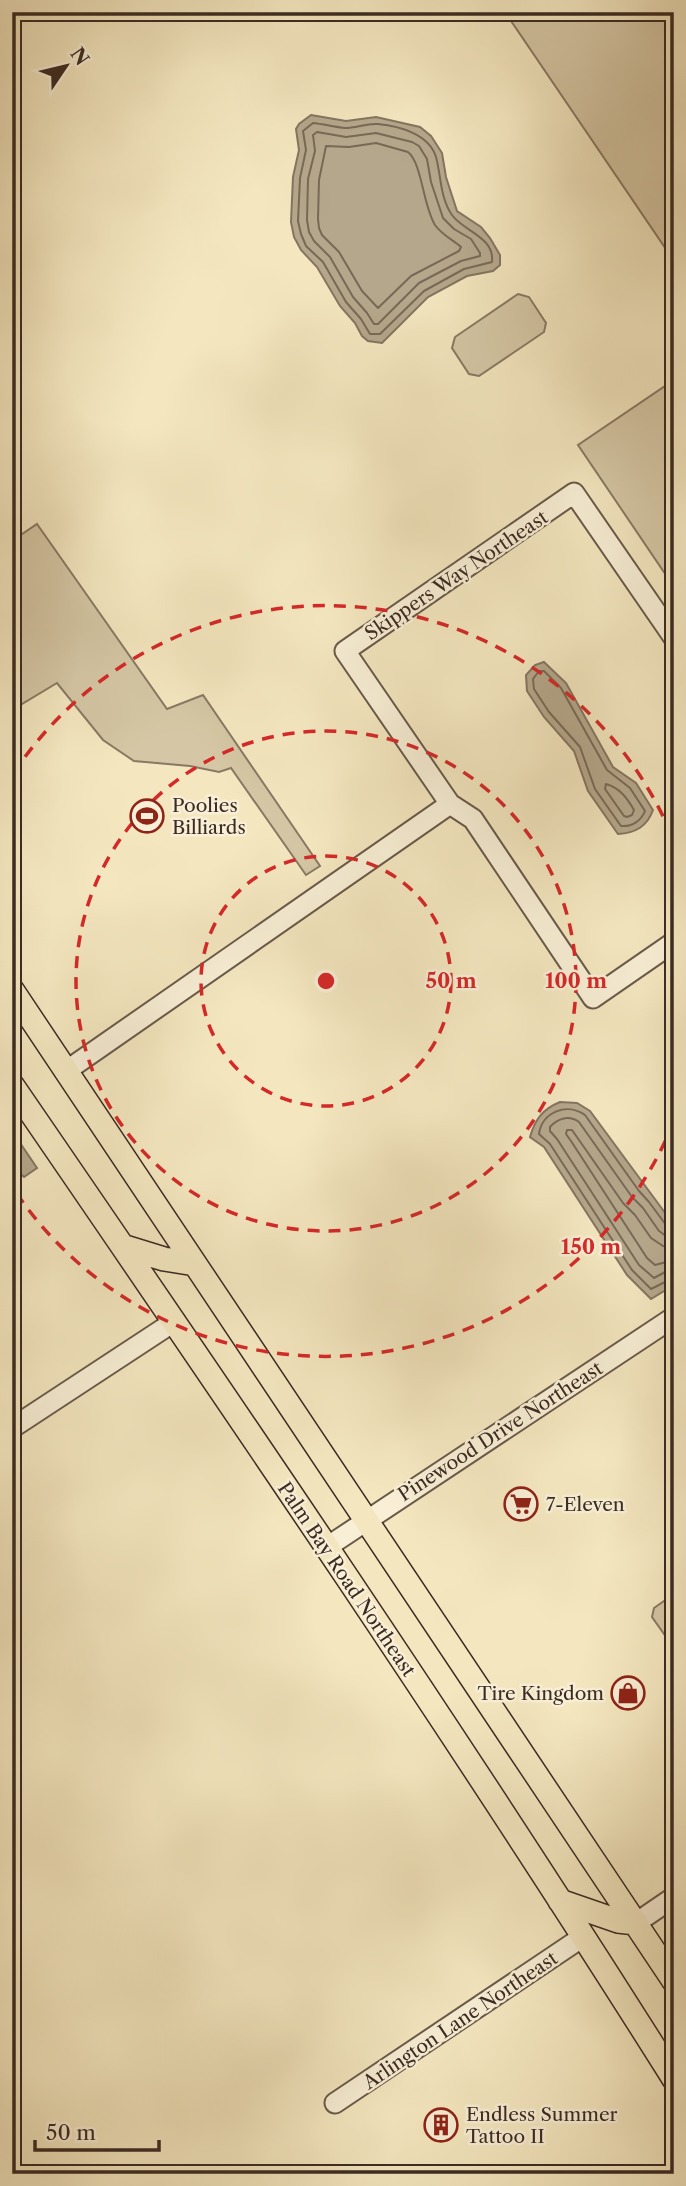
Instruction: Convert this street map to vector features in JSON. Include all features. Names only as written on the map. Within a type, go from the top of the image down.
[{"type":"main road","points":[[12,990],[674,1981]]},
{"type":"main road","name":"Palm Bay Road Northeast","points":[[12,1085],[125,1247],[327,1547],[584,1936],[674,2079]]},
{"type":"main road","points":[[125,1247],[164,1259],[195,1264]]},
{"type":"main road","points":[[560,1901],[618,1921],[636,1923]]},
{"type":"main road","points":[[584,1936],[602,1933],[652,1947]]},
{"type":"street","name":"Skippers Way Northeast","points":[[674,638],[574,494],[345,651],[450,804],[473,819],[593,998],[674,943]]},
{"type":"street","points":[[65,1071],[450,804]]},
{"type":"street","name":"Pinewood Drive Northeast","points":[[327,1547],[674,1317]]},
{"type":"street","points":[[12,1428],[175,1321]]},
{"type":"street","points":[[636,1923],[674,1897]]},
{"type":"street","name":"Arlington Lane Northeast","points":[[335,2103],[584,1936]]},
{"type":"shaded area","points":[[505,12],[674,12],[674,261]]},
{"type":"shaded area","points":[[518,294],[529,297],[546,323],[544,332],[479,376],[469,374],[452,348],[455,337]]},
{"type":"shaded area","points":[[674,380],[674,587],[578,445]]},
{"type":"shaded area","points":[[37,524],[167,709],[203,695],[320,866],[306,875],[231,768],[219,772],[190,766],[134,761],[103,740],[57,683],[12,710],[12,541]]},
{"type":"shaded area","points":[[674,1594],[674,1648],[652,1617],[654,1608]]},
{"type":"water","points":[[311,115],[346,121],[376,117],[420,127],[431,136],[442,153],[446,177],[457,211],[481,227],[490,238],[500,255],[500,265],[493,271],[467,276],[428,297],[382,343],[368,341],[340,306],[317,267],[301,250],[294,237],[291,222],[293,177],[299,150],[296,129]]},
{"type":"water","points":[[544,662],[566,683],[613,767],[636,783],[653,810],[640,828],[618,834],[588,791],[574,751],[544,717],[527,691],[526,675],[535,665]]},
{"type":"water","points":[[560,1102],[577,1103],[590,1111],[674,1225],[674,1285],[651,1299],[627,1275],[544,1147],[530,1137],[540,1115]]},
{"type":"water","points":[[12,1131],[37,1168],[24,1177],[12,1166]]},
{"type":"place","name":"Poolies Billiards","points":[[147,816]]},
{"type":"place","name":"7-Eleven","points":[[521,1504]]},
{"type":"place","name":"Tire Kingdom","points":[[628,1693]]},
{"type":"place","name":"Endless Summer Tattoo II","points":[[441,2125]]}]
